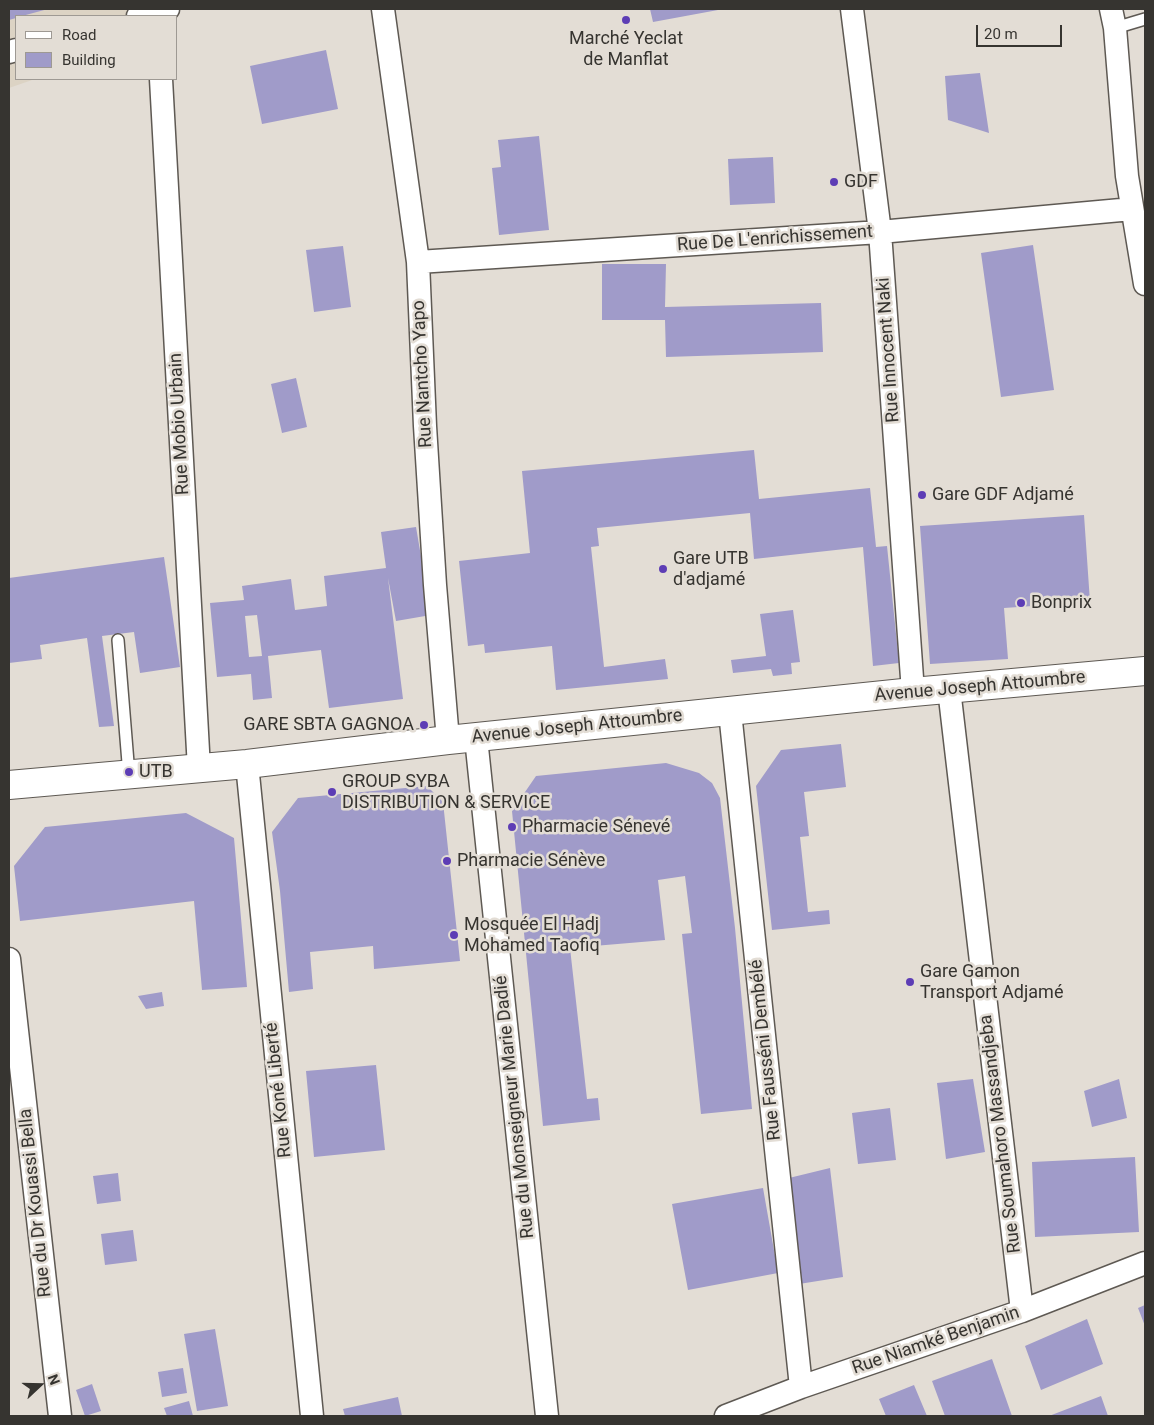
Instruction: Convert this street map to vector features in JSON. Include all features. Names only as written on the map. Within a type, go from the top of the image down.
[{"type":"street","name":"Rue Nantcho Yapo","points":[[383,9],[418,262],[435,585],[448,740]]},
{"type":"street","name":"Rue Innocent Naki","points":[[852,9],[880,232],[913,692]]},
{"type":"street","points":[[1113,18],[1136,175],[1132,209],[1145,284]]},
{"type":"street","name":"Rue Mobio Urbain","points":[[161,80],[199,769]]},
{"type":"street","name":"Rue De L'enrichissement","points":[[418,262],[880,232],[1132,209]]},
{"type":"street","name":"Avenue Joseph Attoumbre","points":[[9,785],[199,769],[448,740],[913,692],[1145,671]]},
{"type":"street","name":"Rue Soumahoro Massandjeba","points":[[949,689],[1022,1312]]},
{"type":"street","name":"Rue Fausséni Dembélé","points":[[730,712],[801,1387]]},
{"type":"street","name":"Rue du Monseigneur Marie Dadié","points":[[476,738],[547,1416]]},
{"type":"street","name":"Rue Koné Liberté","points":[[247,764],[312,1416]]},
{"type":"street","name":"Rue du Dr Kouassi Bella","points":[[9,960],[60,1416]]},
{"type":"street","name":"Rue Niamké Benjamin","points":[[726,1416],[801,1387],[1022,1312],[1145,1262]]},
{"type":"lane","points":[[1113,18],[1145,19]]},
{"type":"lane","points":[[118,640],[129,775]]},
{"type":"shaded area","points":[[9,9],[137,9],[140,15],[15,15],[15,80],[32,80],[9,88]]},
{"type":"building","points":[[9,9],[48,9],[26,15],[15,15],[15,18],[9,20]]},
{"type":"building","points":[[650,9],[718,9],[718,10],[653,22]]},
{"type":"building","points":[[326,50],[338,109],[262,124],[250,66]]},
{"type":"building","points":[[980,73],[989,133],[948,120],[945,76]]},
{"type":"building","points":[[539,136],[549,230],[499,235],[492,168],[501,167],[498,140]]},
{"type":"building","points":[[773,157],[775,203],[730,205],[728,159]]},
{"type":"building","points":[[1033,245],[1054,390],[1001,397],[981,253]]},
{"type":"building","points":[[343,246],[351,307],[314,312],[306,250]]},
{"type":"building","points":[[602,264],[666,264],[665,307],[821,303],[823,352],[666,357],[665,320],[602,320]]},
{"type":"building","points":[[296,378],[307,427],[282,433],[271,384]]},
{"type":"building","points":[[754,450],[759,499],[870,488],[876,547],[887,546],[899,663],[873,666],[863,547],[754,559],[750,513],[597,528],[599,546],[591,547],[604,667],[665,659],[668,679],[556,690],[552,646],[485,653],[484,644],[468,646],[459,561],[530,553],[522,471]]},
{"type":"building","points":[[1084,515],[1090,602],[1004,608],[1008,659],[930,664],[920,526]]},
{"type":"building","points":[[416,527],[431,615],[396,621],[388,578],[403,699],[329,708],[321,650],[268,656],[272,698],[253,700],[251,674],[217,677],[210,603],[244,600],[242,586],[291,579],[295,610],[327,606],[324,576],[386,568],[381,532]],"holes":[[[257,615],[262,656],[249,657],[245,616]]]},
{"type":"building","points":[[164,557],[180,667],[140,673],[134,632],[102,636],[114,726],[99,727],[87,638],[40,645],[42,659],[9,663],[9,578]]},
{"type":"building","points":[[793,610],[800,662],[791,663],[792,674],[773,676],[771,669],[733,673],[731,660],[766,656],[760,614]]},
{"type":"building","points":[[841,744],[846,787],[804,792],[809,836],[800,837],[808,912],[829,910],[830,924],[772,930],[756,786],[781,750]]},
{"type":"building","points":[[666,763],[699,773],[712,783],[720,798],[735,928],[752,1109],[701,1114],[682,934],[692,933],[685,876],[658,880],[665,940],[570,948],[587,1099],[598,1098],[600,1120],[543,1126],[512,811],[536,776]]},
{"type":"building","points":[[427,786],[443,802],[460,961],[374,969],[373,946],[310,952],[313,989],[289,992],[280,891],[272,832],[298,798]]},
{"type":"building","points":[[186,813],[234,838],[247,987],[202,990],[194,901],[20,921],[14,866],[45,827]]},
{"type":"building","points":[[162,992],[164,1006],[146,1009],[138,996]]},
{"type":"building","points":[[376,1065],[385,1150],[314,1157],[306,1071]]},
{"type":"building","points":[[973,1079],[985,1152],[946,1159],[937,1083]]},
{"type":"building","points":[[1119,1079],[1127,1118],[1092,1127],[1084,1091]]},
{"type":"building","points":[[890,1108],[896,1160],[858,1164],[852,1113]]},
{"type":"building","points":[[1135,1157],[1139,1232],[1035,1237],[1032,1162]]},
{"type":"building","points":[[830,1168],[843,1277],[799,1284],[789,1178]]},
{"type":"building","points":[[118,1173],[121,1201],[97,1204],[93,1176]]},
{"type":"building","points":[[763,1188],[778,1273],[688,1290],[672,1204]]},
{"type":"building","points":[[133,1230],[137,1261],[105,1265],[101,1234]]},
{"type":"building","points":[[1145,1305],[1145,1326],[1138,1308]]},
{"type":"building","points":[[1087,1319],[1103,1364],[1041,1390],[1025,1346]]},
{"type":"building","points":[[215,1329],[228,1406],[197,1411],[184,1334]]},
{"type":"building","points":[[992,1359],[1012,1416],[945,1416],[932,1381]]},
{"type":"building","points":[[183,1368],[187,1393],[162,1397],[158,1372]]},
{"type":"building","points":[[92,1384],[101,1411],[85,1416],[76,1390]]},
{"type":"building","points":[[914,1385],[927,1416],[886,1416],[879,1399]]},
{"type":"building","points":[[1101,1396],[1108,1416],[1049,1416]]},
{"type":"building","points":[[398,1397],[402,1416],[345,1416],[343,1409]]},
{"type":"building","points":[[189,1401],[193,1416],[167,1416],[164,1408]]},
{"type":"place","name":"Marché Yeclat de Manflat","points":[[626,20]]},
{"type":"place","name":"GDF","points":[[834,182]]},
{"type":"place","name":"Gare GDF Adjamé","points":[[922,495]]},
{"type":"place","name":"Gare UTB d'adjamé","points":[[663,569]]},
{"type":"place","name":"Bonprix","points":[[1021,603]]},
{"type":"place","name":"GARE SBTA GAGNOA","points":[[424,725]]},
{"type":"place","name":"UTB","points":[[129,772]]},
{"type":"place","name":"GROUP SYBA DISTRIBUTION & SERVICE","points":[[332,792]]},
{"type":"place","name":"Pharmacie Sénevé","points":[[512,827]]},
{"type":"place","name":"Pharmacie Sénève","points":[[447,861]]},
{"type":"place","name":"Mosquée El Hadj Mohamed Taofiq","points":[[454,935]]},
{"type":"place","name":"Gare Gamon Transport Adjamé","points":[[910,982]]}]
